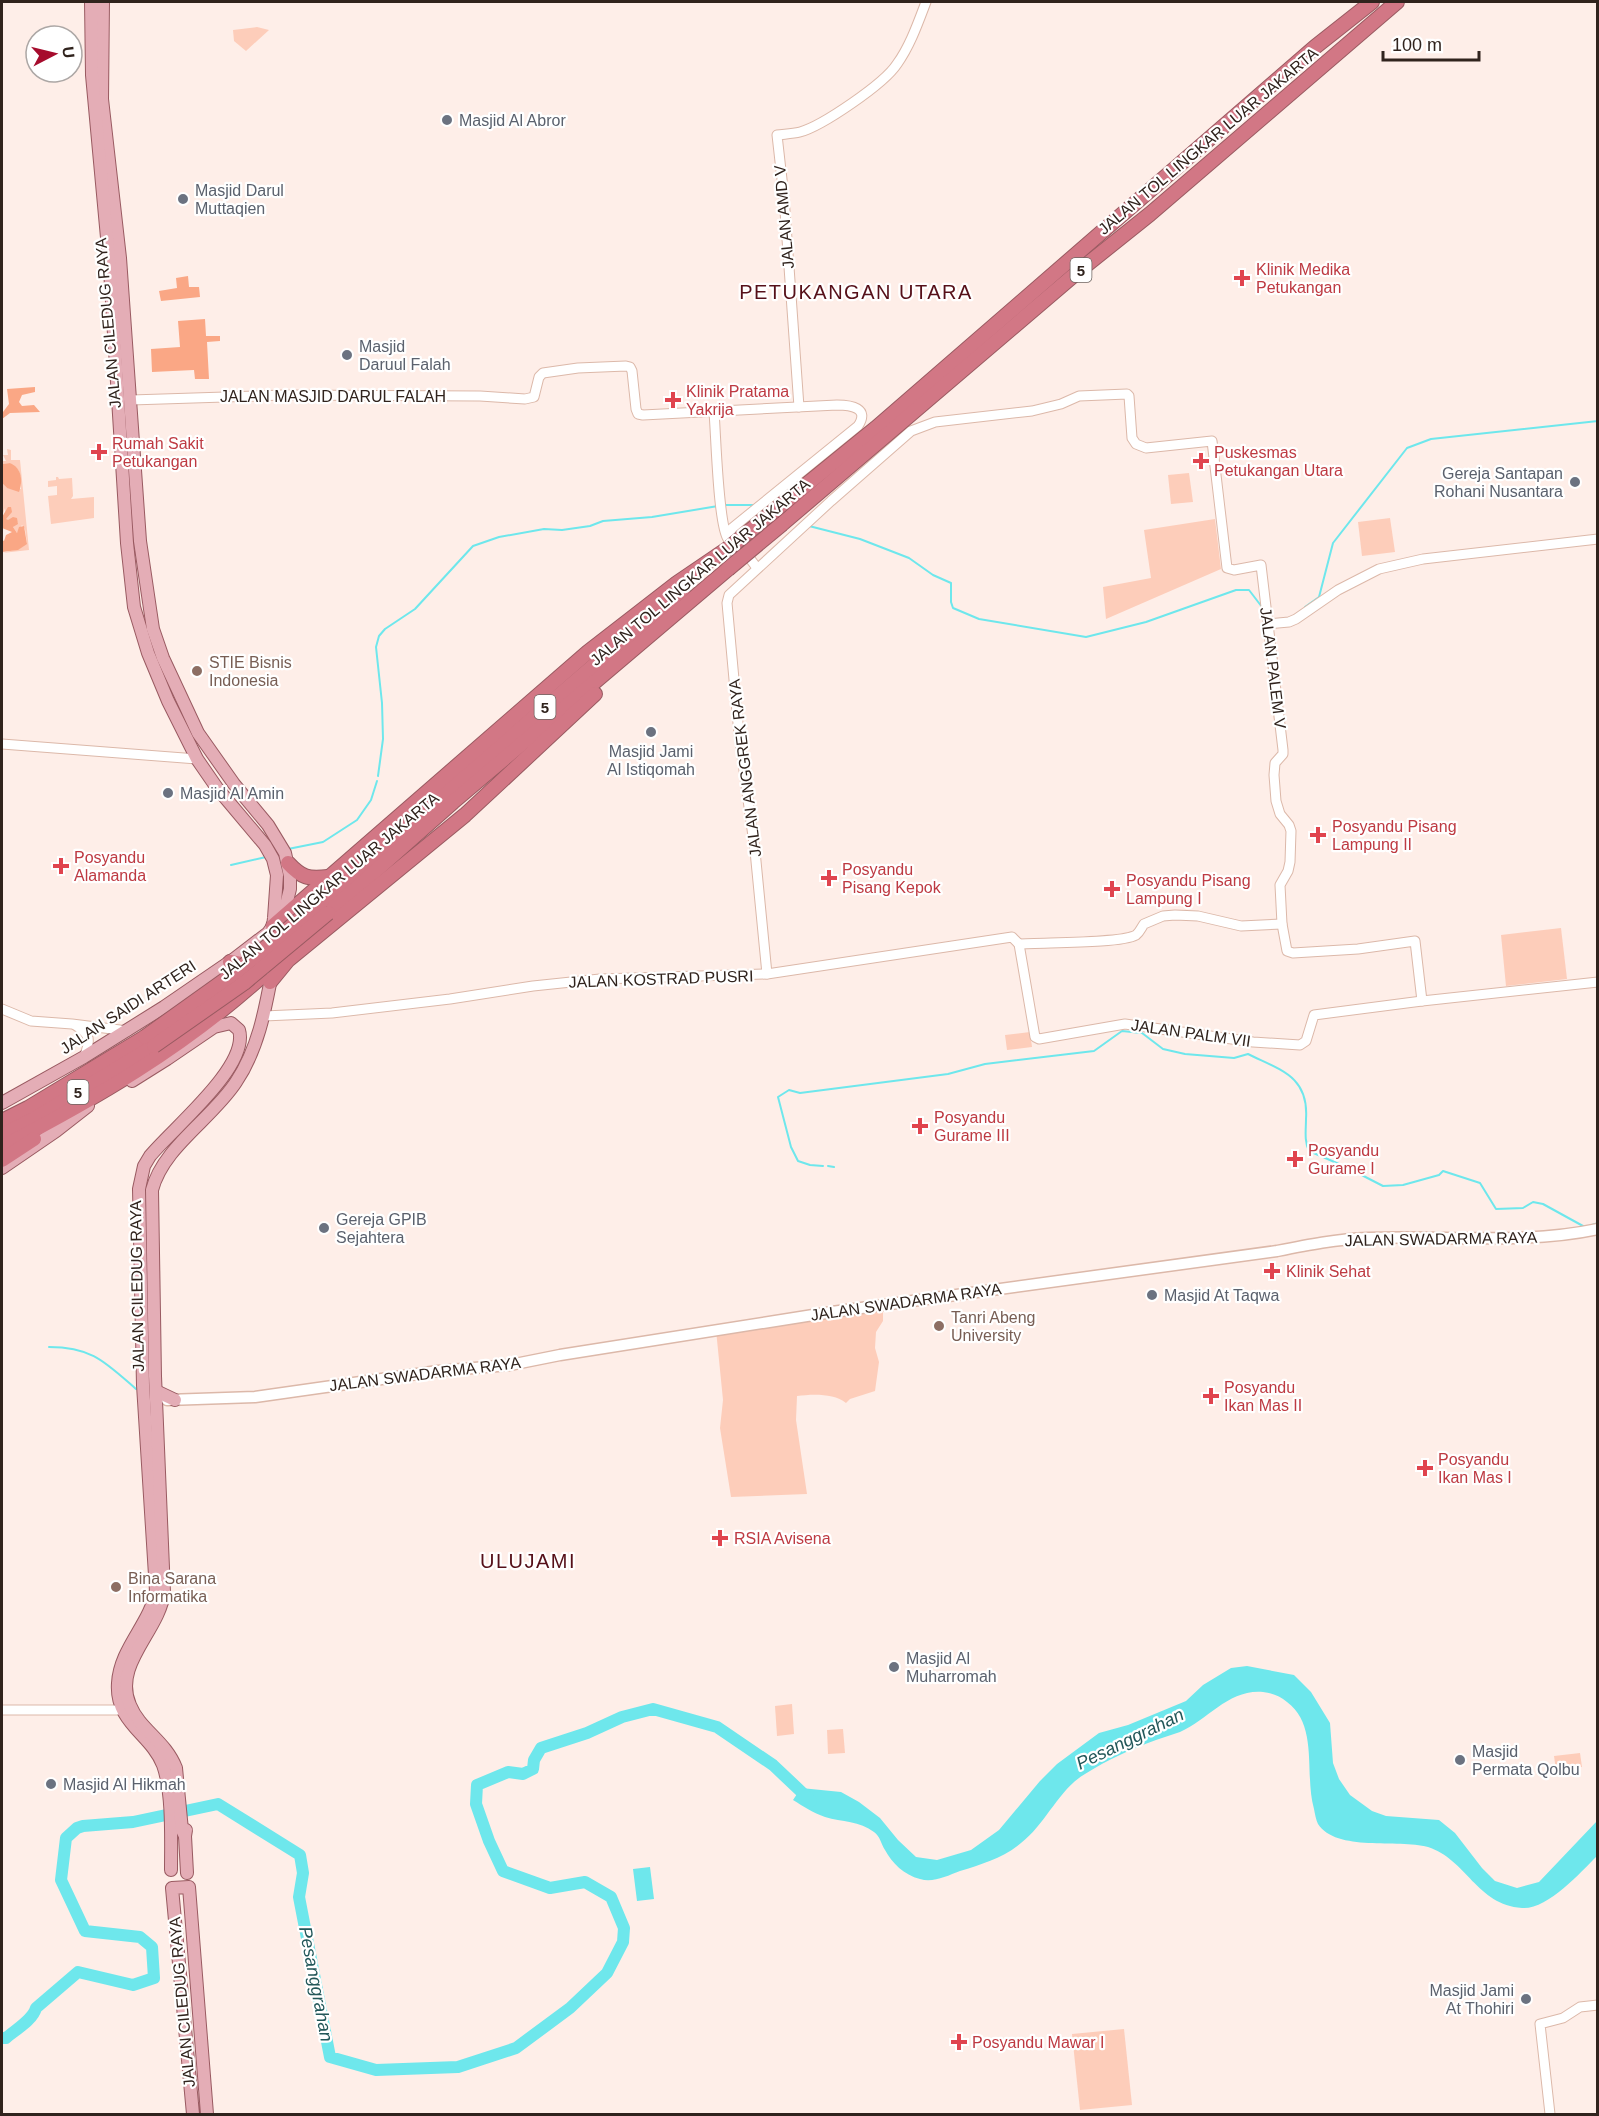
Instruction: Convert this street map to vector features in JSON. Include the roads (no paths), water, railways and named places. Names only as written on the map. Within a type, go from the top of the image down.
[{"type":"highway","name":"JALAN TOL LINGKAR LUAR JAKARTA","points":[[441,805],[648,613],[876,428],[1316,47],[1372,2]]},
{"type":"highway","name":"JALAN TOL LINGKAR LUAR JAKARTA","points":[[2,1136],[34,1119],[149,1041],[643,643],[1397,2]]},
{"type":"highway","points":[[276,928],[328,876],[426,794],[538,694],[648,613]]},
{"type":"highway","points":[[270,982],[288,960],[317,935],[465,814],[636,656],[643,643]]},
{"type":"highway","points":[[285,853],[304,877],[314,879],[328,876]]},
{"type":"highway","points":[[304,900],[295,916],[297,926],[309,935],[317,935]]},
{"type":"highway","points":[[276,928],[317,935]]},
{"type":"highway","points":[[230,962],[241,963],[249,973],[250,982],[242,993]]},
{"type":"highway","points":[[2,1147],[152,1062],[203,1026],[273,966]]},
{"type":"highway","name":"JALAN TOL LINGKAR LUAR JAKARTA","points":[[2,1121],[149,1041]]},
{"type":"highway","points":[[2,1160],[84,1108]]},
{"type":"main road","name":"JALAN CILEDUG RAYA","points":[[92,2],[92,75],[110,270],[142,566],[153,629],[172,680],[198,733],[285,853],[290,889],[276,928]]},
{"type":"main road","name":"JALAN CILEDUG RAYA","points":[[103,2],[102,99],[120,258],[131,400],[128,449],[129,568],[134,607],[148,653],[186,740],[217,788],[265,844],[276,867],[277,887],[273,966],[264,1016],[256,1043],[235,1083],[164,1162],[155,1178],[151,1205],[156,1396],[154,1464],[162,1603],[152,1627],[136,1653],[127,1677],[127,1710]]},
{"type":"main road","points":[[129,568],[142,566]]},
{"type":"main road","points":[[186,740],[198,733]]},
{"type":"main road","points":[[252,829],[262,819]]},
{"type":"main road","name":"JALAN SAIDI ARTERI","points":[[2,1103],[128,1031],[276,928]]},
{"type":"main road","points":[[254,943],[273,966]]},
{"type":"main road","name":"JALAN CILEDUG RAYA","points":[[84,1108],[160,1064],[217,1025],[233,1024],[238,1028],[241,1036],[237,1054],[227,1071],[158,1145],[142,1172],[138,1206],[156,1396]]},
{"type":"main road","points":[[2,1168],[56,1131],[84,1108]]},
{"type":"main road","name":"JALAN SWADARMA RAYA","points":[[156,1396],[255,1397],[438,1371],[510,1365],[569,1353],[832,1312],[1323,1242],[1367,1238],[1462,1240],[1554,1236],[1598,1229]]},
{"type":"main road","points":[[127,1710],[165,1748],[175,1790],[177,1819],[185,1836],[188,1873]]},
{"type":"main road","points":[[127,1710],[159,1756],[171,1767],[175,1790]]},
{"type":"main road","points":[[171,1870],[171,1838],[177,1819]]},
{"type":"main road","name":"JALAN CILEDUG RAYA","points":[[193,2115],[172,1888],[189,1887],[207,2115]]},
{"type":"street","name":"JALAN AMD V","points":[[799,407],[785,206],[777,135],[800,132],[848,107],[897,66],[926,2]]},
{"type":"street","name":"JALAN MASJID DARUL FALAH","points":[[131,400],[283,395],[480,396],[525,399],[534,397],[539,377],[543,373],[626,366],[632,371],[638,414],[714,412]]},
{"type":"street","name":"JALAN ANGGREK RAYA","points":[[767,974],[755,851],[739,734],[727,603],[730,592],[898,442],[919,427],[935,422],[1032,411],[1061,404],[1079,396],[1109,394],[1129,396],[1132,438],[1141,447],[1212,441]]},
{"type":"street","points":[[853,406],[860,411],[861,422],[858,426],[731,529],[730,532],[755,570],[725,533],[714,412],[853,406]]},
{"type":"street","name":"JALAN PALEM V","points":[[1212,441],[1227,568],[1234,570],[1261,565],[1283,750],[1274,769],[1274,787],[1280,814],[1290,831],[1290,862],[1280,885],[1285,947],[1289,953],[1358,949],[1415,941],[1422,1001]]},
{"type":"street","points":[[1268,623],[1289,622],[1296,619],[1338,590],[1379,569],[1423,559],[1598,539]]},
{"type":"street","points":[[2,744],[197,759]]},
{"type":"street","points":[[1019,944],[1101,941],[1129,937],[1140,931],[1144,924],[1164,916],[1198,916],[1241,926],[1282,924]]},
{"type":"street","name":"JALAN KOSTRAD PUSRI","points":[[264,1016],[332,1013],[600,979],[767,974],[1012,937],[1016,938],[1019,944]]},
{"type":"street","name":"JALAN PALM VII","points":[[1019,944],[1025,990],[1036,1039],[1127,1024],[1237,1040],[1300,1045],[1306,1041],[1314,1015],[1422,1001]]},
{"type":"street","points":[[1422,1001],[1598,982]]},
{"type":"street","points":[[2,1009],[31,1021],[128,1031]]},
{"type":"street","points":[[72,1024],[88,1036],[89,1044],[84,1057]]},
{"type":"street","points":[[2,1710],[127,1710]]},
{"type":"street","points":[[1550,2115],[1540,2024],[1558,2020],[1580,2007],[1598,2005]]},
{"type":"water","points":[[1247,1666],[1294,1675],[1311,1692],[1330,1723],[1333,1763],[1339,1779],[1350,1795],[1372,1811],[1386,1816],[1439,1820],[1455,1833],[1495,1881],[1517,1888],[1539,1882],[1597,1821],[1597,1856],[1552,1897],[1532,1907],[1522,1908],[1494,1899],[1452,1861],[1428,1847],[1353,1841],[1327,1833],[1318,1824],[1315,1815],[1311,1795],[1309,1751],[1303,1724],[1297,1712],[1282,1698],[1263,1692],[1240,1695],[1180,1732],[1137,1747],[1093,1769],[1067,1789],[1030,1835],[1007,1853],[935,1880],[914,1877],[899,1868],[878,1836],[869,1828],[831,1819],[793,1800],[801,1788],[841,1792],[880,1818],[916,1857],[937,1860],[971,1850],[999,1830],[1057,1764],[1099,1733],[1128,1725],[1186,1701],[1203,1685],[1231,1668]]},
{"type":"water","points":[[650,1867],[654,1899],[637,1901],[633,1869]]},
{"type":"waterway","points":[[1305,607],[1319,597],[1333,543],[1407,448],[1431,439],[1598,421]]},
{"type":"waterway","points":[[724,505],[754,505]]},
{"type":"waterway","points":[[378,776],[383,739],[376,647],[379,636],[385,629],[415,609],[473,546],[499,537],[544,529],[562,530],[590,526],[603,521],[652,517],[718,506]]},
{"type":"waterway","points":[[809,526],[860,539],[909,558],[933,575],[951,583],[953,608],[979,619],[1086,637],[1146,622],[1236,590],[1249,590],[1262,607]]},
{"type":"waterway","points":[[288,849],[323,842],[357,820],[371,800],[377,781]]},
{"type":"waterway","points":[[231,865],[266,857]]},
{"type":"waterway","points":[[823,1166],[798,1161],[791,1147],[778,1097],[789,1090],[800,1093],[948,1074],[985,1064],[1094,1051],[1122,1031],[1142,1033],[1163,1049],[1185,1054],[1234,1058],[1248,1054],[1281,1070],[1290,1076],[1303,1093],[1309,1151],[1383,1186],[1403,1185],[1439,1175],[1443,1171],[1480,1183],[1496,1209],[1523,1208],[1533,1202],[1543,1204],[1586,1226]]},
{"type":"waterway","points":[[828,1166],[834,1167]]},
{"type":"waterway","points":[[1592,1225],[1598,1223]]},
{"type":"waterway","points":[[49,1347],[87,1353],[106,1364],[136,1389]]},
{"type":"waterway","name":"Pesanggrahan","points":[[2,2038],[6,2038],[23,2024],[36,2008],[78,1972],[133,1985],[154,1978],[152,1947],[140,1937],[85,1931],[61,1880],[66,1838],[77,1828],[83,1826],[133,1822],[218,1804],[300,1855],[303,1873],[299,1897],[330,2057],[376,2070],[458,2067],[516,2048],[570,2008],[607,1973],[623,1942],[624,1928],[611,1897],[585,1882],[550,1888],[503,1871],[476,1804],[477,1785],[508,1772],[523,1774],[533,1769],[534,1760],[541,1748],[587,1733],[622,1717],[653,1709],[717,1727],[773,1765],[811,1801]]},
{"type":"place","name":"Masjid Al Abror","points":[[447,120]]},
{"type":"place","name":"Masjid Darul Muttaqien","points":[[183,199]]},
{"type":"place","name":"Klinik Medika Petukangan","points":[[1242,278]]},
{"type":"place","name":"Masjid Daruul Falah","points":[[347,355]]},
{"type":"place","name":"Klinik Pratama Yakrija","points":[[673,400]]},
{"type":"place","name":"Rumah Sakit Petukangan","points":[[99,452]]},
{"type":"place","name":"Puskesmas Petukangan Utara","points":[[1201,461]]},
{"type":"place","name":"Gereja Santapan Rohani Nusantara","points":[[1575,482]]},
{"type":"place","name":"STIE Bisnis Indonesia","points":[[197,671]]},
{"type":"place","name":"Masjid Jami Al Istiqomah","points":[[651,732]]},
{"type":"place","name":"Masjid Al Amin","points":[[168,793]]},
{"type":"place","name":"Posyandu Pisang Lampung II","points":[[1318,835]]},
{"type":"place","name":"Posyandu Alamanda","points":[[61,866]]},
{"type":"place","name":"Posyandu Pisang Kepok","points":[[829,878]]},
{"type":"place","name":"Posyandu Pisang Lampung I","points":[[1112,889]]},
{"type":"place","name":"Posyandu Gurame III","points":[[920,1126]]},
{"type":"place","name":"Posyandu Gurame I","points":[[1295,1159]]},
{"type":"place","name":"Gereja GPIB Sejahtera","points":[[324,1228]]},
{"type":"place","name":"Klinik Sehat","points":[[1272,1271]]},
{"type":"place","name":"Masjid At Taqwa","points":[[1152,1295]]},
{"type":"place","name":"Tanri Abeng University","points":[[939,1326]]},
{"type":"place","name":"Posyandu Ikan Mas II","points":[[1211,1396]]},
{"type":"place","name":"Posyandu Ikan Mas I","points":[[1425,1468]]},
{"type":"place","name":"RSIA Avisena","points":[[720,1538]]},
{"type":"place","name":"Bina Sarana Informatika","points":[[116,1587]]},
{"type":"place","name":"Masjid Al Muharromah","points":[[894,1667]]},
{"type":"place","name":"Masjid Permata Qolbu","points":[[1460,1760]]},
{"type":"place","name":"Masjid Al Hikmah","points":[[51,1784]]},
{"type":"place","name":"Masjid Jami At Thohiri","points":[[1526,1999]]},
{"type":"place","name":"Posyandu Mawar I","points":[[959,2042]]},
{"type":"district","name":"PETUKANGAN UTARA","points":[[856,292]]},
{"type":"district","name":"ULUJAMI","points":[[528,1561]]}]
